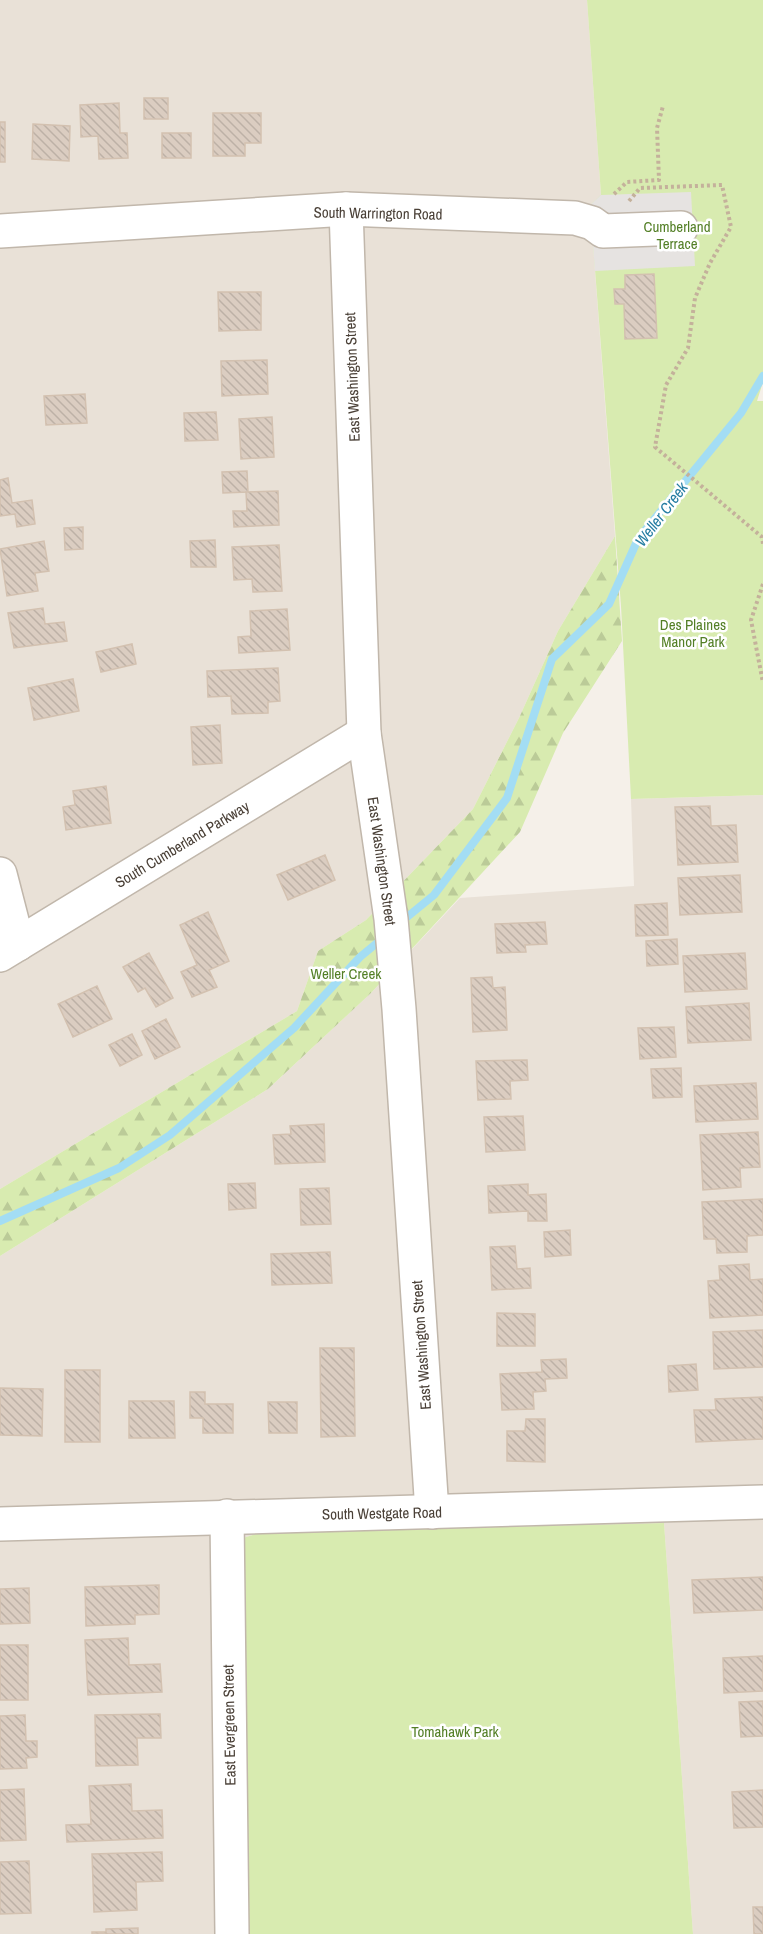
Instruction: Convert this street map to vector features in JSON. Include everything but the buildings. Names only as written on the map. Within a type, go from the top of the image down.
[{"type":"street","name":"South Warrington Road","points":[[0,231],[346,209],[575,218],[592,223],[603,231],[681,228]]},
{"type":"street","name":"East Washington Street","points":[[346,209],[364,733],[391,919],[399,1009],[432,1512]]},
{"type":"street","name":"South Cumberland Parkway","points":[[9,950],[364,733]]},
{"type":"street","points":[[0,874],[9,950]]},
{"type":"street","name":"South Westgate Road","points":[[0,1524],[763,1502]]},
{"type":"street","name":"East Evergreen Street","points":[[227,1516],[232,1934]]},
{"type":"path","points":[[614,195],[627,182],[659,180],[657,128],[663,106]]},
{"type":"path","points":[[603,231],[640,188],[722,185],[731,227],[710,264],[695,298],[688,348],[666,385],[656,447],[762,537],[763,544]]},
{"type":"path","points":[[763,584],[751,620],[763,683]]},
{"type":"shaded area","points":[[0,0],[587,0],[601,195],[590,205],[615,536],[558,631],[519,718],[473,809],[366,920],[318,951],[297,1011],[0,1189]]},
{"type":"shaded area","points":[[691,192],[695,266],[595,271],[590,205],[601,195]]},
{"type":"shaded area","points":[[763,795],[763,1934],[693,1934],[664,1523],[259,1533],[243,1538],[244,1934],[0,1934],[0,1256],[268,1089],[371,993],[460,898],[634,886],[631,799]]},
{"type":"green space","name":"Cumberland Terrace","points":[[587,0],[763,0],[763,382],[757,401],[763,401],[763,795],[631,799],[621,606],[590,205],[601,195]]},
{"type":"green space","name":"Weller Creek","points":[[615,536],[622,641],[563,733],[520,832],[371,993],[268,1089],[0,1256],[0,1189],[297,1011],[318,951],[366,920],[473,809],[519,718],[558,631]]},
{"type":"green space","name":"Tomahawk Park","points":[[664,1523],[693,1934],[244,1934],[243,1538],[259,1533]]},
{"type":"waterway","name":"Weller Creek","points":[[401,922],[434,895],[507,798],[552,659],[609,604],[638,539],[741,413],[763,376]]},
{"type":"waterway","name":"Weller Creek","points":[[0,1221],[119,1168],[170,1135],[294,1028],[360,957],[383,938]]},
{"type":"park label","name":"Des Plaines Manor Park","points":[[693,632]]}]
